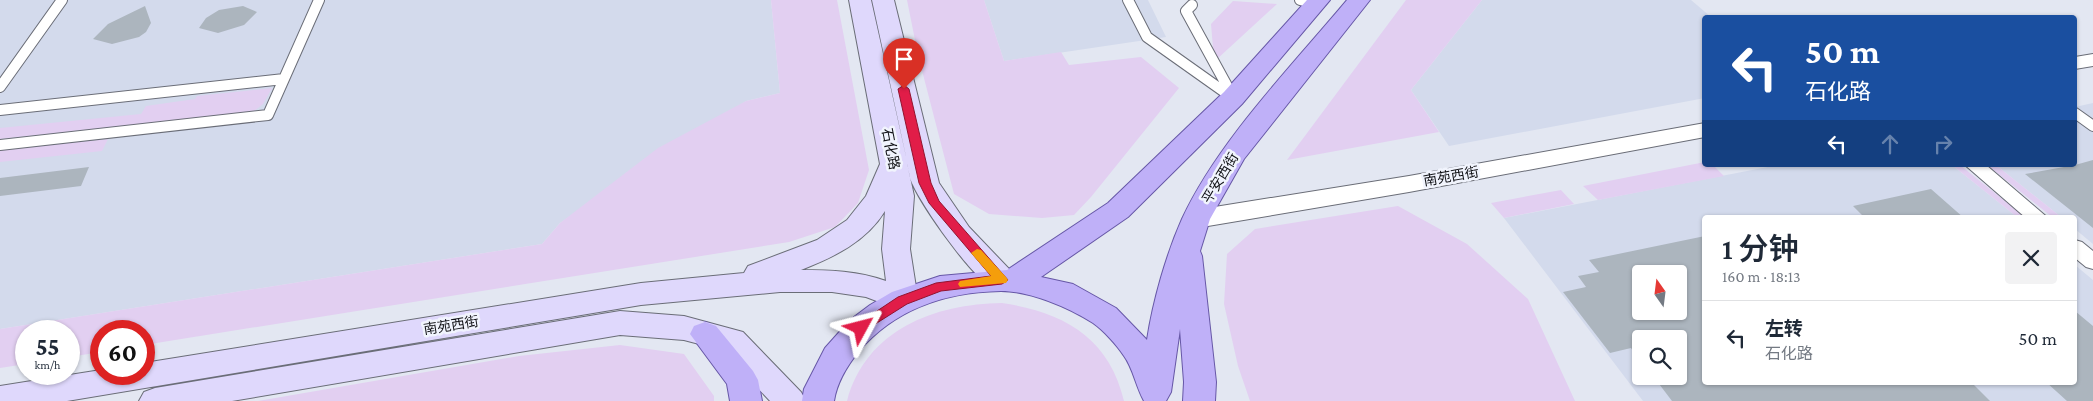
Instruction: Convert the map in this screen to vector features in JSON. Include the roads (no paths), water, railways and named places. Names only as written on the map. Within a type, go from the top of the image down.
[{"type":"main road","name":"石化路","points":[[860,0],[900,196],[896,249],[903,300]]},
{"type":"main road","name":"石化路","points":[[883,0],[925,183],[934,203],[988,267],[1007,280]]},
{"type":"main road","name":"平安西街","points":[[1156,396],[1168,304],[1191,233],[1233,154],[1359,0]]},
{"type":"main road","points":[[1007,280],[1118,210],[1233,98],[1312,1]]},
{"type":"main road","points":[[720,287],[804,258],[840,241],[860,224],[878,199],[894,162]]},
{"type":"main road","points":[[1191,233],[1200,382],[1199,401]]},
{"type":"main road","points":[[818,401],[820,389],[836,357],[861,328],[903,300],[940,287],[1007,280],[1062,292],[1105,316],[1138,350],[1156,396]]},
{"type":"main road","name":"南苑西街","points":[[0,399],[642,294],[780,281],[832,281],[870,287],[903,300]]},
{"type":"main road","name":"南苑西街","points":[[155,401],[620,323],[684,328],[732,341],[790,401]]},
{"type":"main road","points":[[705,334],[742,380],[746,401]]},
{"type":"street","points":[[2077,64],[2093,60]]},
{"type":"street","name":"南苑西街","points":[[1191,233],[1409,184],[1702,131]]},
{"type":"street","points":[[1976,167],[2035,215]]},
{"type":"street","points":[[2077,249],[2093,262]]},
{"type":"lane","points":[[0,87],[62,0]]},
{"type":"lane","points":[[0,144],[268,115],[319,0]]},
{"type":"lane","points":[[1128,0],[1146,37],[1233,98]]},
{"type":"lane","points":[[1192,5],[1186,11],[1233,98]]},
{"type":"lane","points":[[0,110],[284,79]]},
{"type":"lane","points":[[2077,114],[2093,126]]}]
